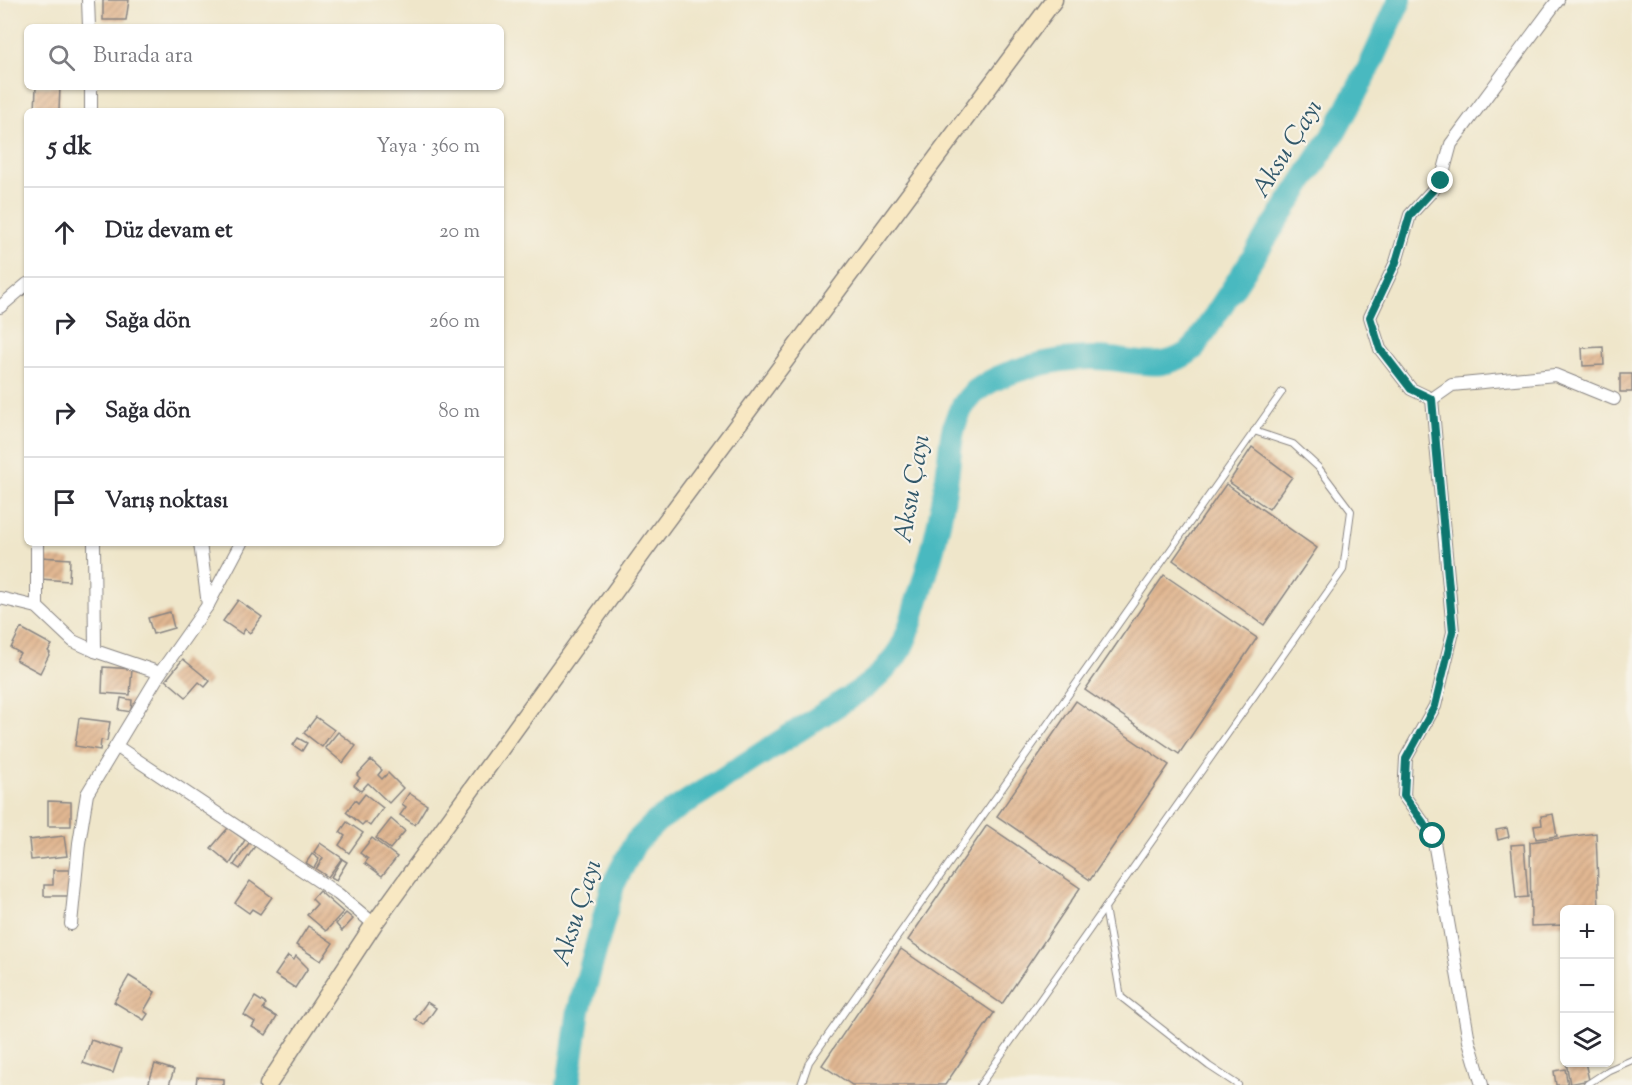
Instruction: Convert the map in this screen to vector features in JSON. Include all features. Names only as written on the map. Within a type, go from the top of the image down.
[{"type":"street","points":[[88,0],[89,24]]},
{"type":"street","points":[[268,1085],[374,924],[663,525],[1054,0]]},
{"type":"street","points":[[1432,399],[1411,389],[1380,349],[1370,317],[1396,262],[1410,215],[1441,181],[1451,144],[1558,0]]},
{"type":"street","points":[[91,90],[91,108]]},
{"type":"street","points":[[0,307],[24,287]]},
{"type":"street","points":[[1432,399],[1452,385],[1555,375],[1614,399]]},
{"type":"street","points":[[1432,399],[1453,632],[1435,706],[1406,759],[1404,796],[1433,836],[1468,1041],[1482,1085]]},
{"type":"street","points":[[37,546],[37,606]]},
{"type":"street","points":[[94,546],[95,651]]},
{"type":"street","points":[[200,546],[208,605]]},
{"type":"street","points":[[71,924],[79,843],[87,794],[160,673],[208,605],[239,546]]},
{"type":"street","points":[[0,598],[37,606],[73,641],[160,673]]},
{"type":"street","points":[[116,746],[338,894],[374,924]]},
{"type":"lane","points":[[801,1085],[809,1062],[1282,392]]},
{"type":"lane","points":[[980,1085],[1343,570],[1351,511],[1318,467],[1293,444],[1254,431]]},
{"type":"lane","points":[[1105,908],[1121,998],[1209,1066],[1238,1085]]},
{"type":"lane","points":[[1586,1085],[1609,1070],[1632,1060]]},
{"type":"building","points":[[103,0],[129,0],[126,20],[103,20]]},
{"type":"building","points":[[36,90],[60,90],[59,108],[35,108]]},
{"type":"building","points":[[1603,347],[1604,365],[1583,366],[1582,348]]},
{"type":"building","points":[[1620,374],[1632,374],[1632,392],[1620,392]]},
{"type":"building","points":[[1252,447],[1292,477],[1269,509],[1229,482]]},
{"type":"building","points":[[1226,484],[1317,548],[1264,625],[1173,560]]},
{"type":"building","points":[[41,557],[70,559],[69,581],[40,579]]},
{"type":"building","points":[[1164,575],[1257,638],[1179,754],[1085,690]]},
{"type":"building","points":[[238,600],[262,617],[250,633],[245,629],[242,634],[223,621]]},
{"type":"building","points":[[170,612],[174,628],[153,634],[148,618]]},
{"type":"building","points":[[21,628],[52,645],[40,673],[16,660],[20,653],[11,648]]},
{"type":"building","points":[[183,659],[210,681],[205,687],[199,682],[186,697],[166,680]]},
{"type":"building","points":[[103,667],[132,669],[130,695],[102,693]]},
{"type":"building","points":[[121,698],[132,700],[131,712],[119,710]]},
{"type":"building","points":[[1076,701],[1169,765],[1090,880],[997,816]]},
{"type":"building","points":[[316,717],[334,730],[322,747],[304,733]]},
{"type":"building","points":[[79,718],[110,722],[107,741],[101,740],[100,750],[75,746]]},
{"type":"building","points":[[338,732],[356,746],[343,763],[325,748]]},
{"type":"building","points":[[298,738],[307,743],[302,751],[293,745]]},
{"type":"building","points":[[371,760],[382,770],[378,775],[382,779],[388,773],[403,788],[389,803],[368,783],[361,791],[354,785],[360,778],[357,775]]},
{"type":"building","points":[[409,793],[427,805],[415,825],[400,815],[406,807],[402,804]]},
{"type":"building","points":[[365,794],[383,808],[370,826],[365,822],[362,825],[346,812],[355,800],[358,803]]},
{"type":"building","points":[[48,801],[71,802],[71,826],[48,826]]},
{"type":"building","points":[[1553,814],[1557,836],[1536,839],[1534,826],[1542,825],[1541,816]]},
{"type":"building","points":[[391,819],[405,831],[390,849],[376,838]]},
{"type":"building","points":[[347,822],[363,833],[349,853],[339,845],[345,836],[340,832]]},
{"type":"building","points":[[987,825],[1080,888],[1002,1004],[908,940]]},
{"type":"building","points":[[228,828],[245,840],[230,864],[211,848]]},
{"type":"building","points":[[1507,828],[1509,837],[1498,840],[1496,830]]},
{"type":"building","points":[[1596,833],[1599,905],[1560,905],[1560,925],[1531,926],[1530,842]]},
{"type":"building","points":[[64,836],[67,856],[31,860],[29,840]]},
{"type":"building","points":[[372,838],[397,857],[382,876],[365,863],[368,859],[360,853]]},
{"type":"building","points":[[249,843],[255,846],[240,869],[234,865]]},
{"type":"building","points":[[320,843],[342,858],[328,877],[316,869],[323,858],[314,852]]},
{"type":"building","points":[[1524,844],[1528,897],[1516,898],[1511,845]]},
{"type":"building","points":[[312,854],[319,859],[314,868],[306,863]]},
{"type":"building","points":[[342,859],[347,862],[336,880],[331,877]]},
{"type":"building","points":[[53,870],[70,870],[70,896],[44,896],[44,885],[53,885]]},
{"type":"building","points":[[250,881],[272,897],[260,914],[252,909],[249,913],[235,903]]},
{"type":"building","points":[[319,891],[343,912],[326,931],[307,915],[317,904],[312,899]]},
{"type":"building","points":[[346,913],[353,919],[342,931],[336,924]]},
{"type":"building","points":[[308,926],[333,943],[321,961],[296,945]]},
{"type":"building","points":[[901,949],[994,1013],[945,1085],[852,1085],[822,1065]]},
{"type":"building","points":[[288,956],[294,960],[296,956],[308,968],[295,988],[275,975]]},
{"type":"building","points":[[129,976],[155,992],[144,1011],[148,1014],[144,1020],[114,1002]]},
{"type":"building","points":[[255,997],[266,1004],[263,1009],[277,1017],[266,1035],[252,1027],[255,1022],[244,1015]]},
{"type":"building","points":[[427,1002],[436,1008],[424,1025],[415,1019]]},
{"type":"building","points":[[91,1040],[121,1050],[113,1073],[83,1063]]},
{"type":"building","points":[[155,1064],[174,1070],[169,1085],[148,1085]]},
{"type":"building","points":[[1567,1067],[1586,1067],[1589,1080],[1570,1084]]},
{"type":"building","points":[[1565,1069],[1568,1085],[1556,1085],[1554,1071]]},
{"type":"building","points":[[197,1077],[224,1079],[224,1085],[196,1085]]},
{"type":"waterway","name":"Aksu Çayı","points":[[568,1085],[579,1010],[613,885],[635,843],[657,821],[864,688],[884,670],[901,648],[910,627],[934,542],[945,493],[954,427],[968,399],[979,389],[1009,373],[1045,363],[1080,358],[1158,363],[1170,361],[1194,348],[1336,130],[1371,64],[1400,0]]},
{"type":"route","points":[[1433,836],[1404,796],[1406,759],[1435,706],[1453,632],[1432,399],[1411,389],[1380,349],[1370,317],[1396,262],[1410,215],[1441,181]]}]
